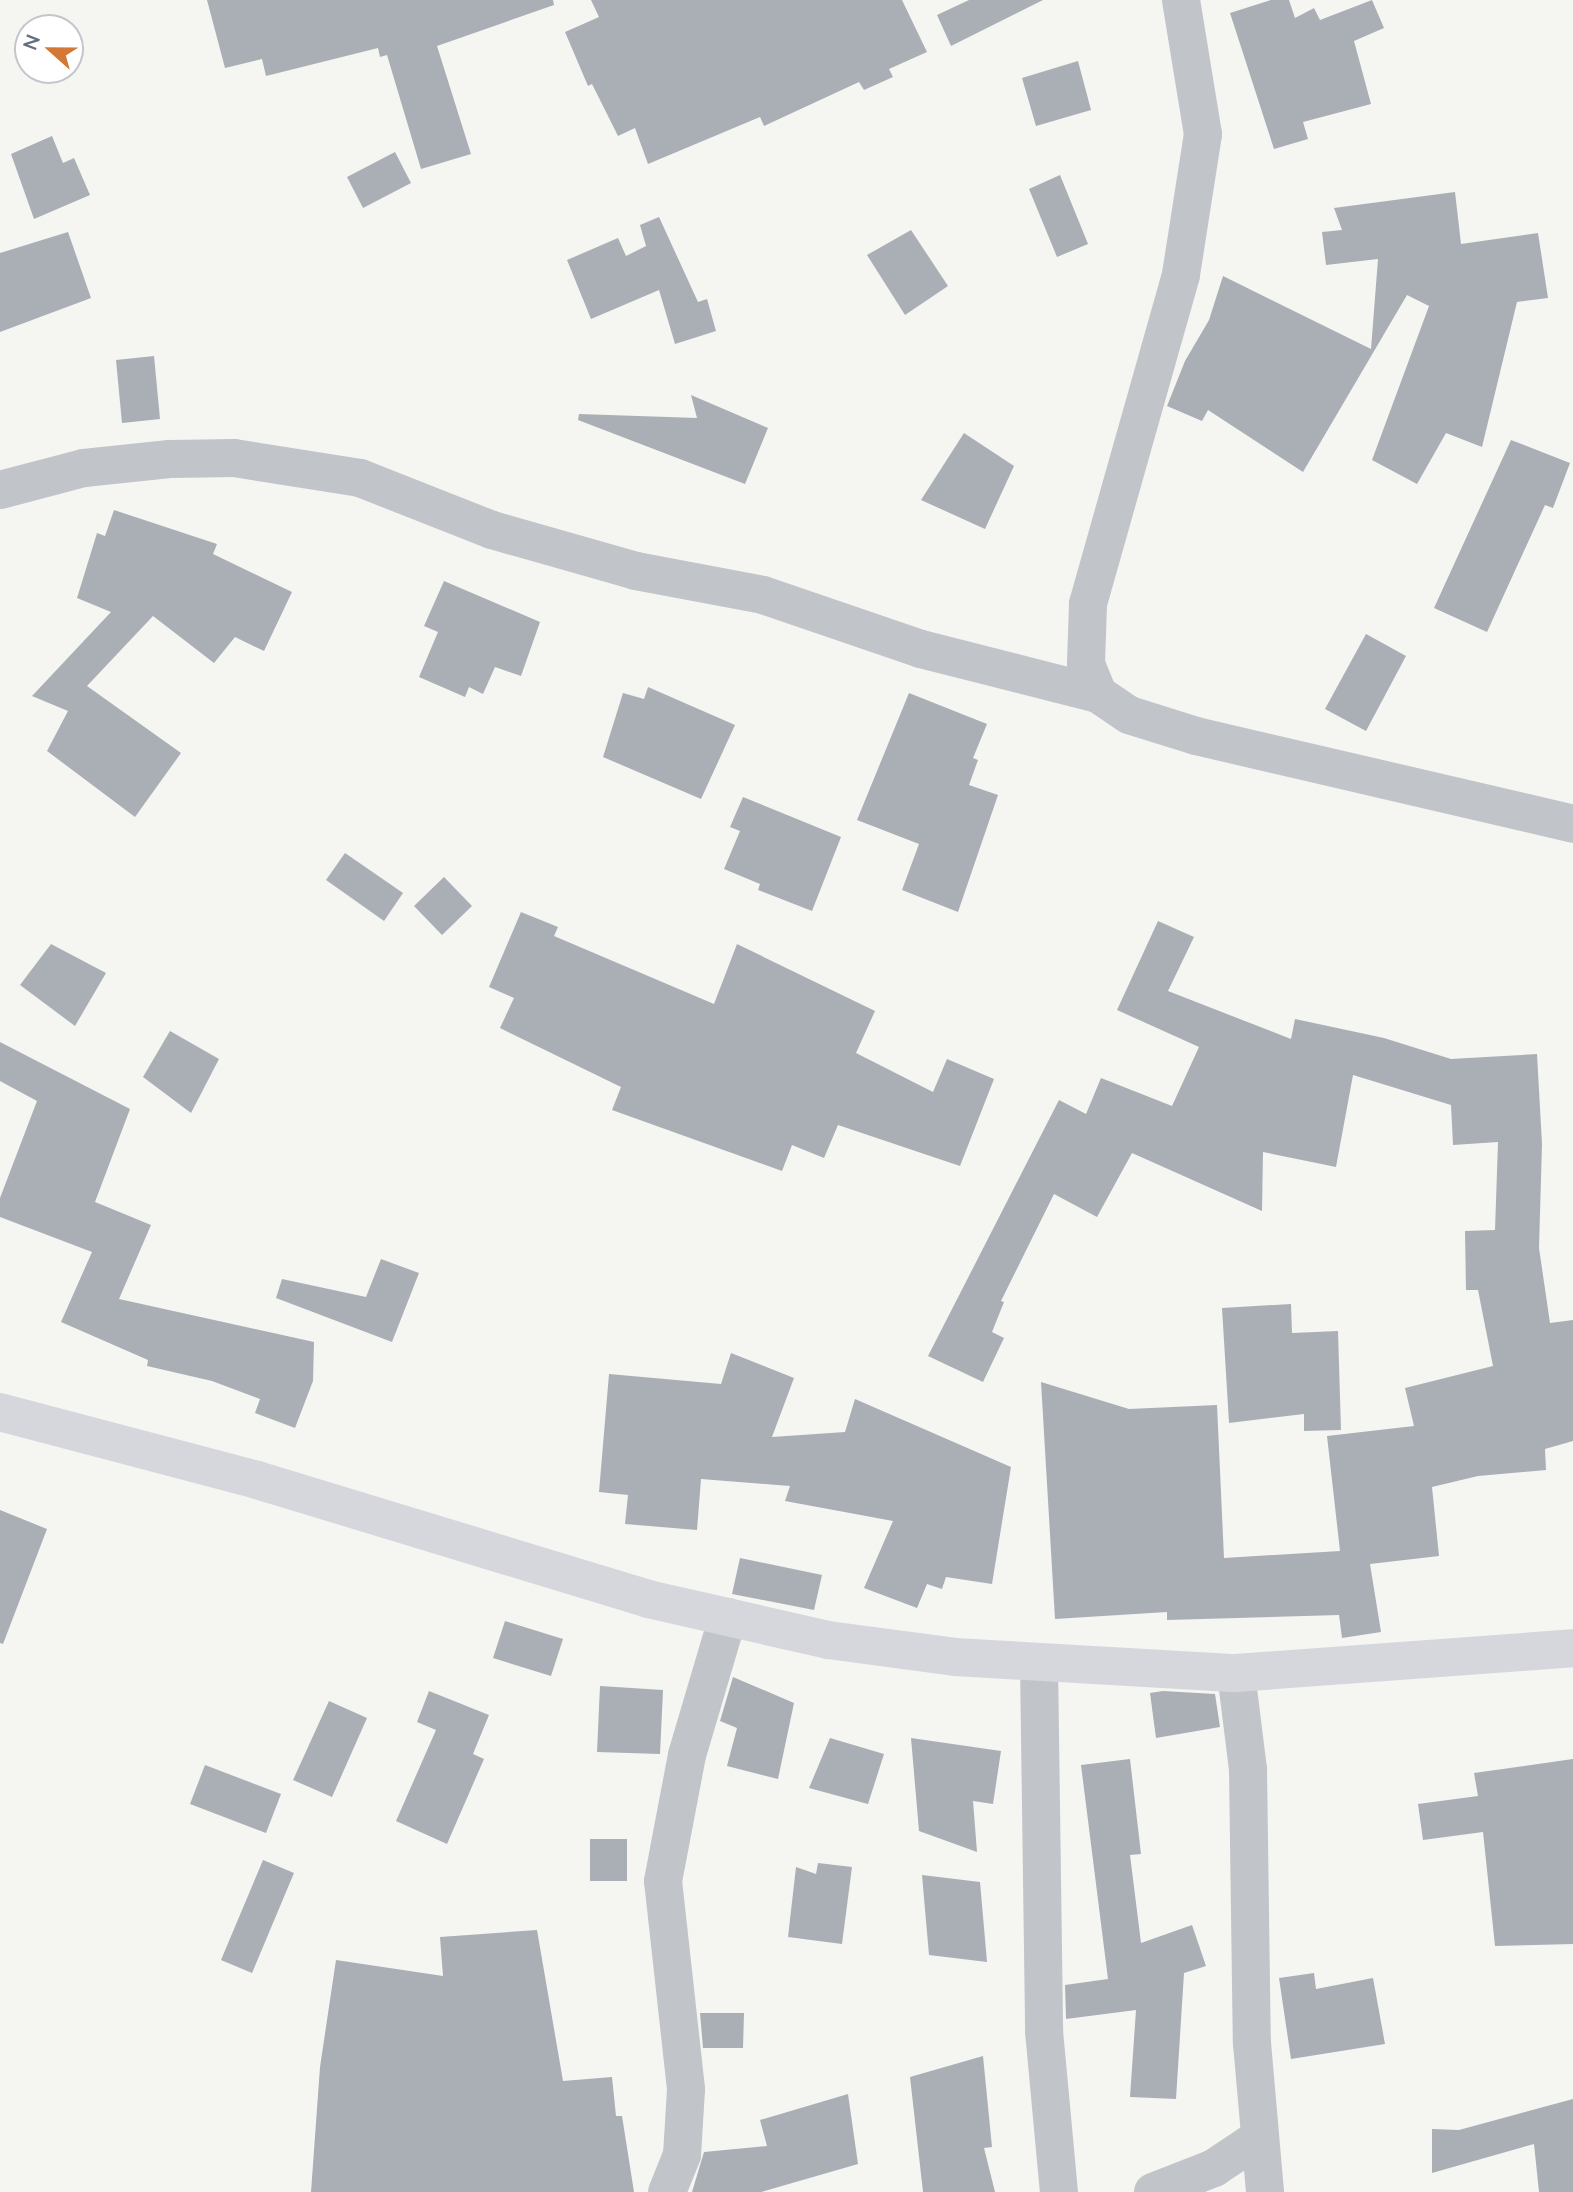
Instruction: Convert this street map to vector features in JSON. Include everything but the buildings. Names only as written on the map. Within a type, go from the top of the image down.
[{"type":"street","points":[[1098,694],[1086,664],[1088,604],[1181,275],[1203,134],[1181,0]]},
{"type":"street","points":[[0,490],[84,468],[170,459],[234,458],[360,478],[492,530],[636,571],[763,594],[921,649],[1098,694],[1129,715],[1196,736],[1573,824]]},
{"type":"street","points":[[0,1412],[269,1483],[648,1599],[828,1640],[1039,1663],[1236,1673],[1573,1648]]},
{"type":"street","points":[[667,2192],[681,2155],[686,2089],[663,1881],[687,1755],[729,1617]]},
{"type":"street","points":[[1039,1663],[1044,2031],[1059,2192]]},
{"type":"street","points":[[1236,1673],[1248,1769],[1252,2043],[1265,2192]]},
{"type":"street","points":[[1153,2192],[1214,2168],[1259,2138]]}]
